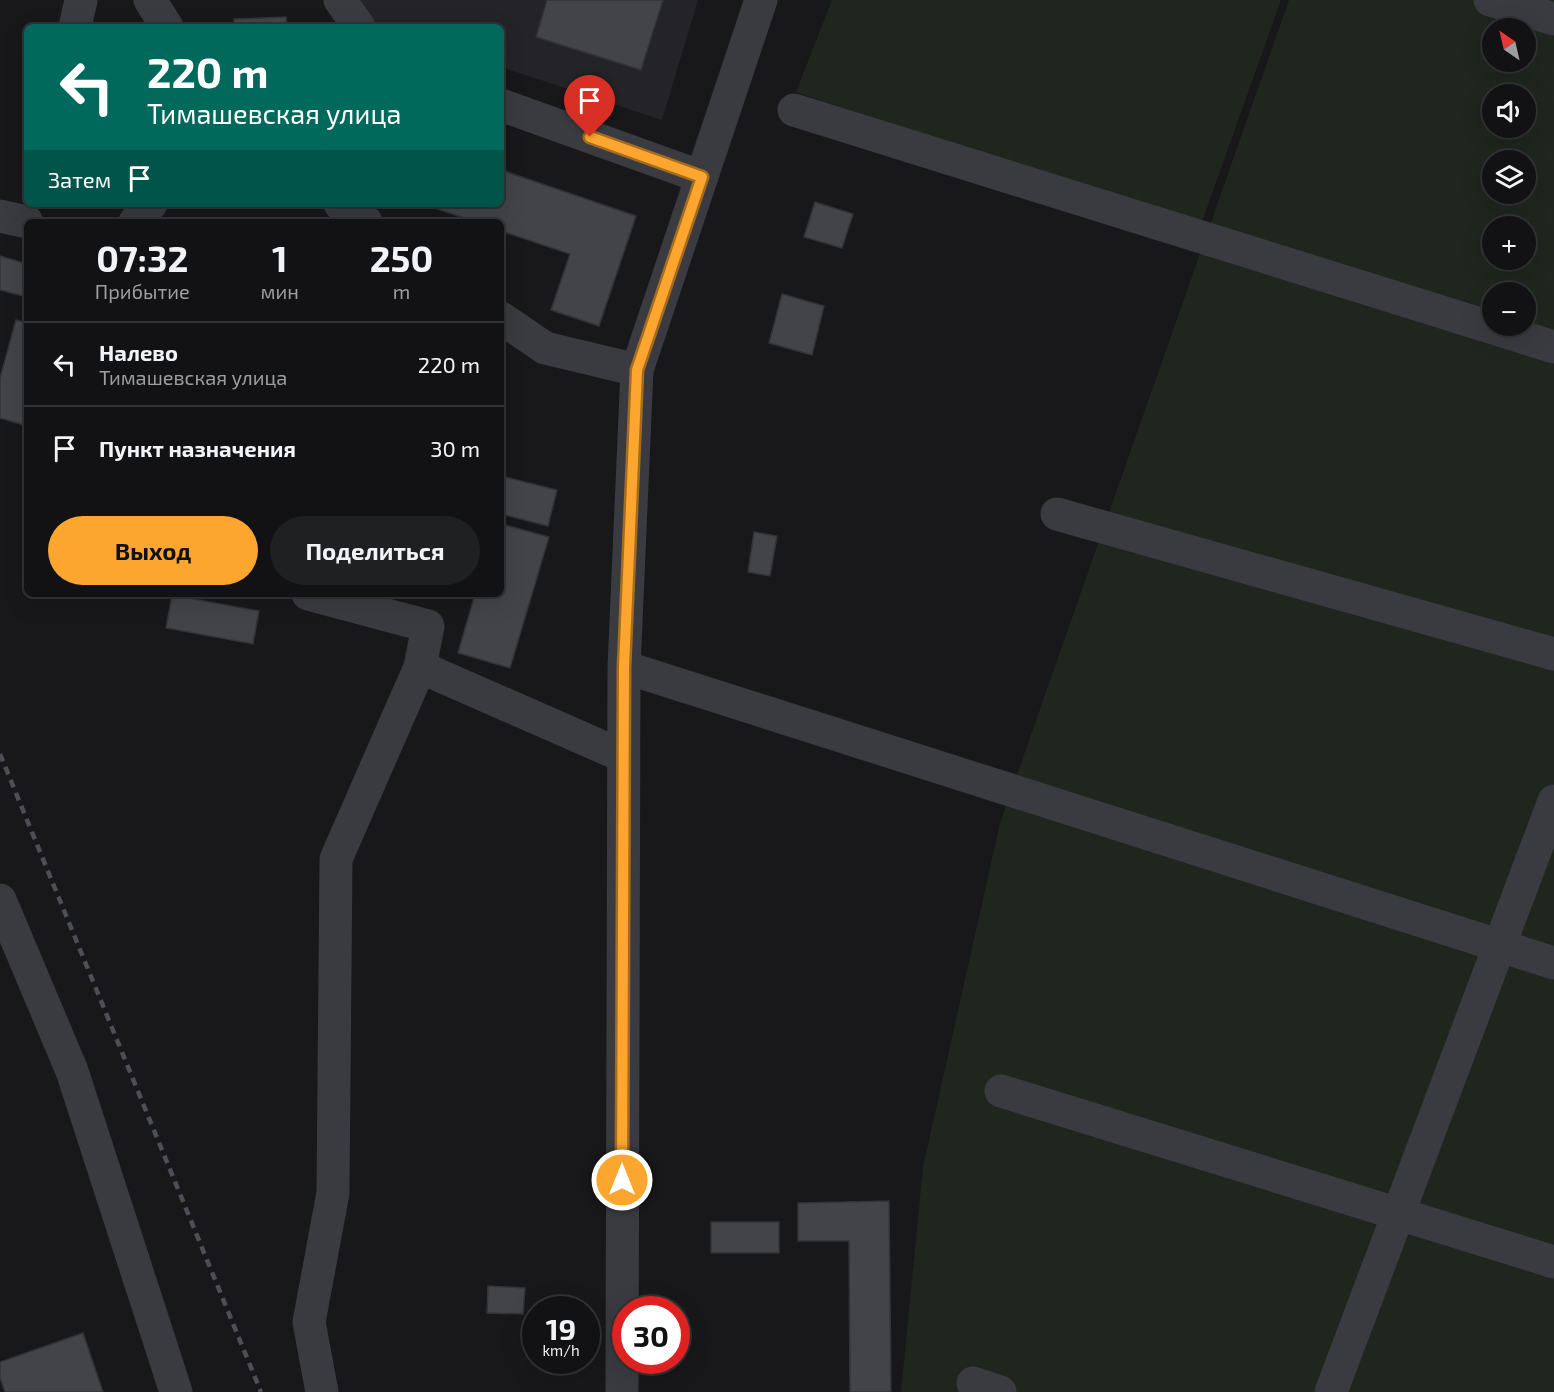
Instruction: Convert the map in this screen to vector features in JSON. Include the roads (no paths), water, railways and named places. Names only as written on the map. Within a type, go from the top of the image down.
[{"type":"street","points":[[76,24],[81,0]]},
{"type":"street","points":[[150,0],[165,24]]},
{"type":"street","points":[[340,0],[356,24]]},
{"type":"street","points":[[622,1392],[624,667],[637,370],[762,0]]},
{"type":"street","points":[[1490,0],[1554,20]]},
{"type":"street","points":[[504,106],[702,177]]},
{"type":"street","points":[[794,110],[1554,347]]},
{"type":"street","points":[[138,219],[148,207]]},
{"type":"street","points":[[344,207],[362,219]]},
{"type":"street","points":[[504,320],[545,348],[637,370]]},
{"type":"street","points":[[1056,514],[1554,654]]},
{"type":"street","points":[[319,597],[428,626],[420,667],[336,859],[333,1193],[309,1322],[322,1392]]},
{"type":"street","points":[[420,667],[623,756]]},
{"type":"street","points":[[624,667],[1554,963]]},
{"type":"street","points":[[1331,1392],[1554,801]]},
{"type":"street","points":[[0,900],[72,1071],[176,1392]]},
{"type":"street","points":[[1001,1091],[1554,1262]]},
{"type":"railway","points":[[0,754],[261,1392]]}]
